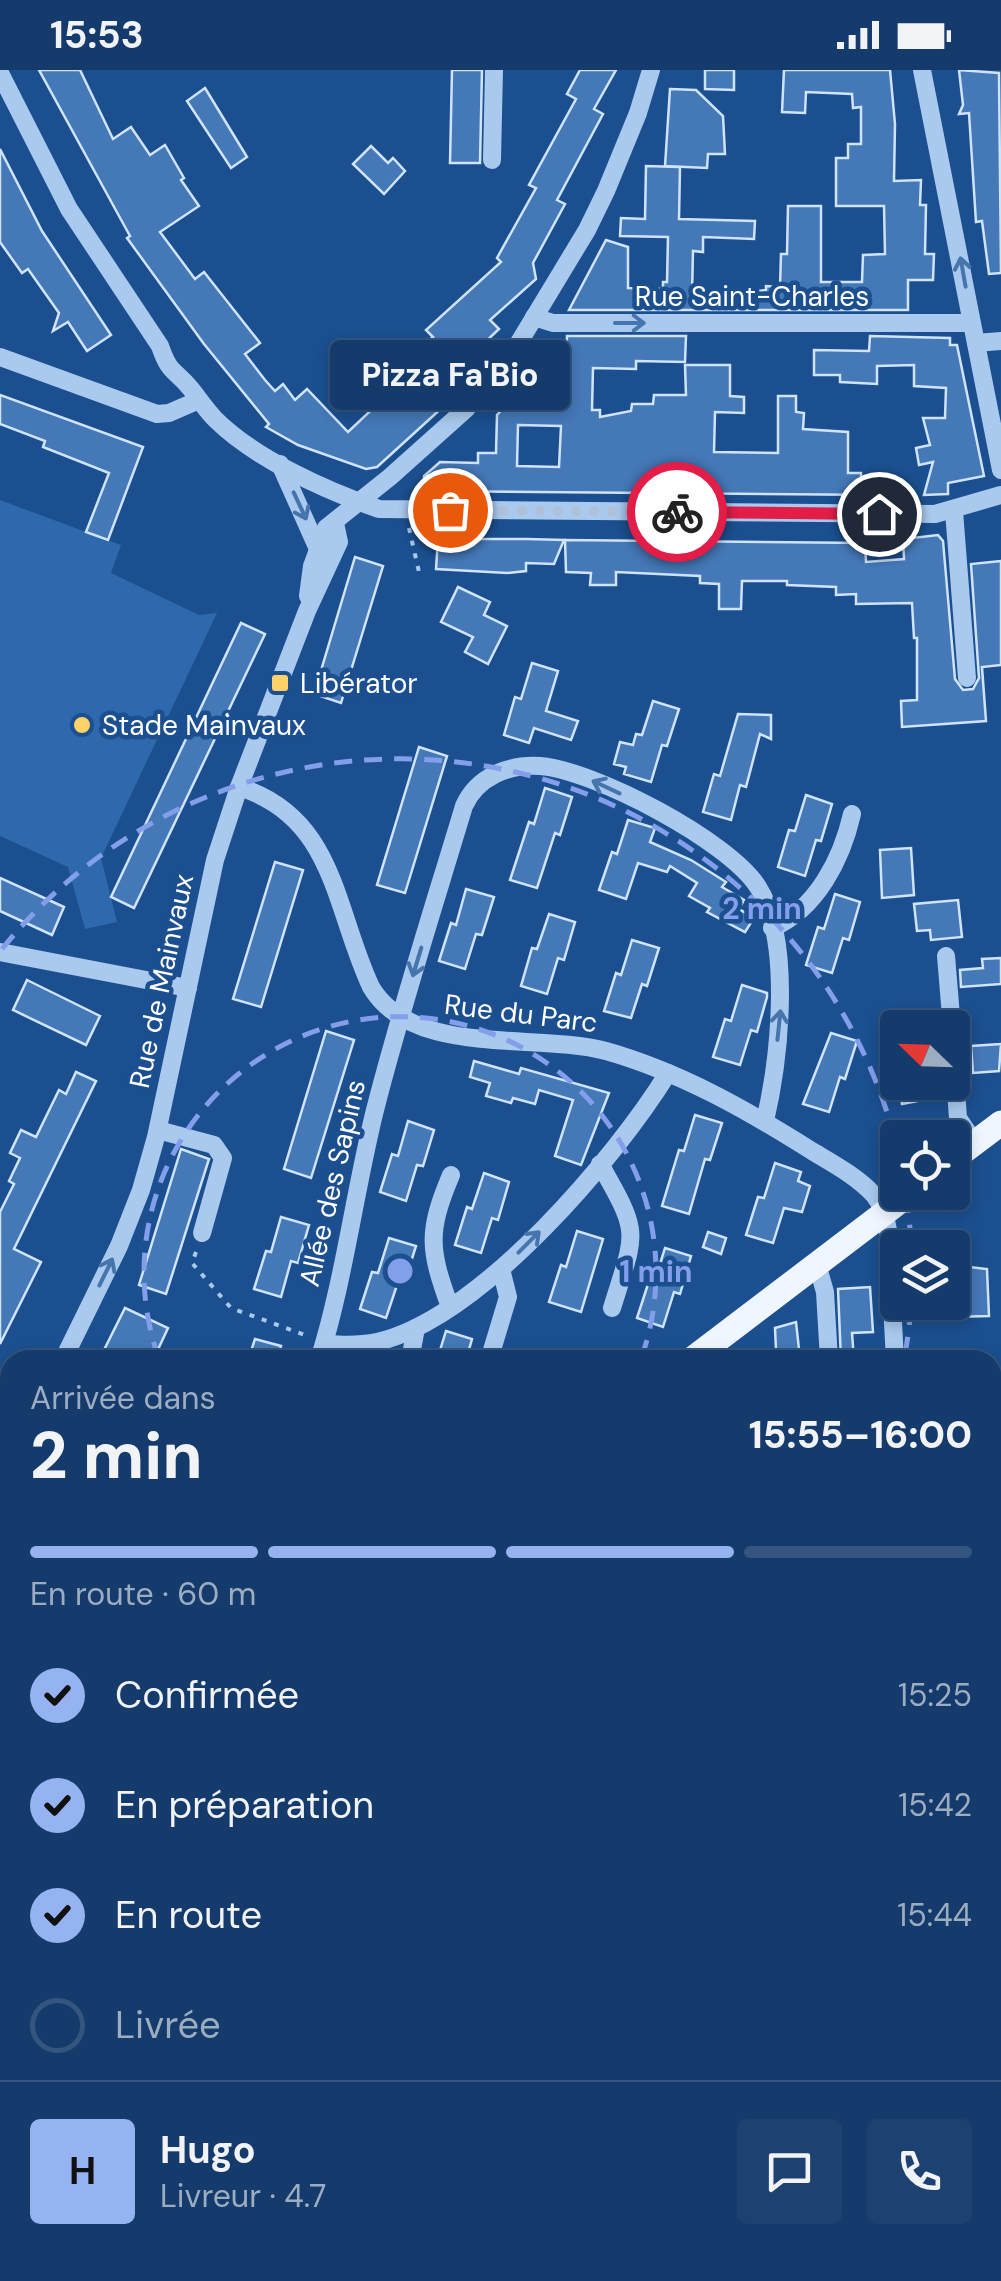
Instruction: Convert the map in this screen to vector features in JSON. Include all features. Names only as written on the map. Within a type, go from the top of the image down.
[{"type":"main road","points":[[970,1147],[1001,1123]]},
{"type":"main road","points":[[703,1350],[887,1210]]},
{"type":"street","points":[[492,160],[494,70]]},
{"type":"street","name":"Rue de Mainvaux","points":[[307,611],[312,566],[326,528],[390,478],[466,409],[502,368],[606,192],[651,70]]},
{"type":"street","points":[[922,70],[1001,470]]},
{"type":"street","points":[[0,73],[69,210],[160,346],[168,370],[234,434],[279,463],[357,502],[380,510],[938,514],[1001,495]]},
{"type":"street","name":"Rue Saint-Charles","points":[[534,317],[553,323],[972,323]]},
{"type":"street","points":[[976,343],[1001,342]]},
{"type":"street","points":[[0,357],[152,413],[169,414],[194,392]]},
{"type":"street","points":[[279,463],[318,549]]},
{"type":"street","points":[[954,511],[966,678]]},
{"type":"street","name":"Rue de Mainvaux","points":[[68,1350],[132,1215],[158,1130],[215,860],[307,611],[339,542],[335,523]]},
{"type":"street","name":"Allée des Sapins","points":[[321,1350],[400,1018],[464,806],[477,785],[502,771],[536,766],[584,776],[664,814],[742,868],[758,887],[772,928],[782,1003],[765,1121]]},
{"type":"street","points":[[239,787],[283,807],[307,831],[321,856],[372,987],[384,1006],[400,1018]]},
{"type":"street","points":[[772,928],[784,923],[808,901],[829,874],[844,849],[852,814]]},
{"type":"street","points":[[0,952],[188,988]]},
{"type":"street","points":[[946,956],[950,1010]]},
{"type":"street","name":"Rue du Parc","points":[[400,1018],[444,1033],[570,1044],[605,1051],[668,1073],[765,1121],[857,1182],[874,1195],[884,1212]]},
{"type":"street","points":[[333,1350],[369,1344],[416,1328],[501,1269],[600,1164],[668,1073]]},
{"type":"street","points":[[957,1100],[958,1118],[976,1143]]},
{"type":"street","points":[[158,1130],[214,1145],[223,1158],[202,1233]]},
{"type":"street","points":[[600,1164],[627,1212],[633,1234],[612,1308]]},
{"type":"street","points":[[450,1175],[436,1210],[432,1236],[438,1276],[450,1307]]},
{"type":"street","points":[[884,1212],[894,1350]]},
{"type":"street","points":[[816,1264],[825,1292],[828,1350]]},
{"type":"street","points":[[493,1350],[508,1297],[501,1269]]},
{"type":"street","points":[[412,1350],[416,1328]]},
{"type":"path","points":[[404,509],[419,572]]},
{"type":"path","points":[[202,1233],[192,1263],[232,1308],[317,1350]]},
{"type":"shaded area","name":"Stade Mainvaux","points":[[0,500],[121,545],[111,573],[199,615],[217,613],[101,858],[117,922],[85,929],[68,867],[0,836]]},
{"type":"building","points":[[39,70],[80,70],[113,139],[131,127],[150,155],[165,145],[184,178],[181,180],[199,206],[160,232],[195,279],[204,272],[260,343],[245,354],[275,391],[283,384],[295,400],[307,389],[348,432],[382,400],[343,357],[359,342],[402,390],[438,357],[426,343],[433,337],[426,330],[501,262],[497,258],[536,188],[529,185],[576,99],[567,94],[580,70],[616,70],[594,109],[603,114],[557,200],[565,204],[533,263],[536,279],[490,320],[499,329],[460,366],[470,376],[454,392],[456,395],[377,467],[366,469],[298,445],[266,427],[269,424],[204,344],[127,238],[130,236]]},
{"type":"building","points":[[452,70],[482,70],[480,163],[450,163]]},
{"type":"building","points":[[705,70],[734,70],[734,90],[705,89]]},
{"type":"building","points":[[784,70],[890,70],[895,124],[894,181],[921,180],[920,205],[926,205],[925,254],[934,254],[933,280],[908,280],[908,310],[569,310],[606,240],[628,247],[628,288],[663,289],[663,282],[667,282],[668,237],[620,236],[621,218],[645,219],[646,166],[680,167],[679,219],[755,221],[754,239],[703,237],[703,252],[693,251],[692,295],[750,296],[750,292],[766,290],[766,286],[780,287],[781,254],[787,254],[788,206],[821,206],[821,282],[862,282],[863,255],[885,254],[884,206],[836,206],[836,158],[848,158],[848,144],[861,144],[861,107],[853,108],[852,94],[806,92],[805,113],[782,112]]},
{"type":"building","points":[[959,70],[999,73],[1001,273],[989,274],[982,221],[976,222],[969,113],[959,114],[963,105]]},
{"type":"building","points":[[205,88],[247,157],[231,168],[187,101]]},
{"type":"building","points":[[670,89],[696,90],[723,116],[725,154],[708,154],[707,168],[665,166]]},
{"type":"building","points":[[371,146],[388,163],[393,158],[405,171],[384,194],[353,164]]},
{"type":"building","points":[[0,149],[42,231],[111,335],[87,351],[68,322],[53,331],[59,313],[28,269],[22,273],[0,242]]},
{"type":"building","points":[[567,336],[686,336],[685,362],[636,361],[636,369],[593,368],[592,410],[600,410],[600,417],[631,411],[632,404],[653,404],[654,395],[686,395],[685,365],[730,365],[730,396],[744,397],[744,413],[715,412],[714,452],[778,453],[778,396],[796,396],[796,412],[804,413],[803,429],[848,432],[848,473],[861,473],[861,478],[885,478],[885,495],[424,491],[424,476],[440,462],[478,463],[478,453],[496,453],[497,415],[510,396],[524,396],[527,374],[533,364],[566,364]],"holes":[[[518,425],[561,426],[559,467],[517,466]]]},
{"type":"building","points":[[870,336],[950,338],[950,345],[957,345],[984,476],[948,483],[948,494],[924,495],[933,462],[919,465],[916,448],[930,445],[923,418],[945,418],[946,388],[914,386],[914,365],[877,366],[877,384],[840,382],[840,375],[814,375],[814,350],[869,351]]},
{"type":"building","points":[[0,395],[143,447],[108,540],[86,532],[109,473],[43,447],[45,441],[0,424]]},
{"type":"building","points":[[938,535],[943,541],[955,679],[963,690],[973,689],[979,678],[971,564],[1001,561],[1001,665],[982,667],[986,721],[902,727],[901,701],[917,700],[917,638],[912,603],[856,604],[856,594],[836,595],[836,587],[742,581],[741,609],[719,609],[719,584],[700,583],[700,576],[616,572],[616,585],[590,585],[591,573],[566,572],[565,540],[865,543],[866,562],[904,559],[903,539]]},
{"type":"building","points":[[438,539],[564,540],[554,564],[526,563],[526,571],[507,573],[436,569]]},
{"type":"building","points":[[355,557],[383,566],[341,703],[314,694]]},
{"type":"building","points":[[458,587],[490,602],[484,615],[507,626],[488,664],[465,652],[473,637],[441,622]]},
{"type":"building","points":[[241,623],[265,634],[134,908],[111,897]]},
{"type":"building","points":[[532,663],[558,671],[546,711],[578,721],[571,740],[534,728],[529,743],[504,735],[515,697],[521,699]]},
{"type":"building","points":[[653,701],[679,709],[651,782],[624,774],[626,767],[614,764],[620,742],[633,745],[636,734],[642,735]]},
{"type":"building","points":[[738,714],[771,715],[771,739],[760,734],[746,787],[740,785],[731,820],[703,812],[714,774],[720,776]]},
{"type":"building","points":[[419,747],[447,756],[405,893],[377,885]]},
{"type":"building","points":[[545,788],[572,797],[537,888],[510,880]]},
{"type":"building","points":[[806,795],[832,804],[805,876],[778,867],[789,830],[795,831]]},
{"type":"building","points":[[628,820],[655,828],[650,842],[691,860],[726,882],[722,887],[744,900],[739,909],[754,918],[745,932],[707,912],[710,908],[689,896],[697,883],[670,866],[667,872],[638,863],[626,899],[599,890]]},
{"type":"building","points":[[911,848],[914,895],[882,898],[880,850]]},
{"type":"building","points":[[275,862],[303,870],[261,1007],[233,999]]},
{"type":"building","points":[[0,878],[64,907],[52,935],[0,911]]},
{"type":"building","points":[[466,889],[494,897],[482,935],[476,934],[465,969],[439,961],[451,923],[456,925]]},
{"type":"building","points":[[835,894],[860,902],[849,940],[843,938],[832,973],[806,965],[818,927],[824,929]]},
{"type":"building","points":[[958,900],[962,937],[931,940],[930,930],[917,931],[914,904]]},
{"type":"building","points":[[549,914],[575,922],[564,960],[558,958],[547,994],[521,986],[532,948],[537,949]]},
{"type":"building","points":[[632,940],[659,948],[631,1018],[604,1011]]},
{"type":"building","points":[[1001,958],[1001,984],[961,987],[960,970],[983,968],[982,959]]},
{"type":"building","points":[[27,980],[100,1016],[86,1045],[13,1010]]},
{"type":"building","points":[[742,985],[767,993],[767,997],[757,1032],[751,1030],[740,1065],[713,1057],[725,1019],[731,1021]]},
{"type":"building","points":[[326,1031],[354,1040],[311,1178],[284,1169]]},
{"type":"building","points":[[831,1033],[857,1041],[829,1112],[803,1104]]},
{"type":"building","points":[[1001,1044],[999,1071],[973,1073],[971,1046]]},
{"type":"building","points":[[474,1061],[519,1074],[521,1068],[609,1093],[581,1165],[555,1156],[573,1100],[539,1090],[535,1104],[486,1096],[490,1083],[470,1077]]},
{"type":"building","points":[[76,1072],[96,1081],[14,1249],[41,1262],[0,1344],[0,1212],[14,1184],[9,1181],[20,1158],[10,1153],[21,1130],[36,1137],[59,1090],[66,1094]]},
{"type":"building","points":[[695,1115],[722,1123],[710,1160],[705,1159],[689,1214],[662,1206],[679,1150],[684,1151]]},
{"type":"building","points":[[408,1121],[434,1130],[406,1201],[380,1192],[392,1154],[398,1156]]},
{"type":"building","points":[[181,1149],[209,1159],[166,1294],[139,1285]]},
{"type":"building","points":[[775,1163],[801,1172],[798,1181],[810,1186],[802,1212],[784,1208],[773,1243],[746,1235],[758,1197],[764,1198]]},
{"type":"building","points":[[484,1173],[509,1182],[498,1220],[492,1218],[481,1253],[455,1245],[467,1207],[472,1209]]},
{"type":"building","points":[[281,1217],[309,1225],[298,1263],[291,1261],[281,1297],[254,1289]]},
{"type":"building","points":[[577,1231],[603,1239],[581,1312],[549,1302]]},
{"type":"building","points":[[708,1232],[726,1238],[721,1254],[703,1247]]},
{"type":"building","points":[[389,1238],[416,1246],[404,1284],[398,1282],[386,1318],[360,1309],[372,1272],[378,1273]]},
{"type":"building","points":[[665,1248],[691,1256],[680,1294],[674,1292],[663,1327],[637,1318]]},
{"type":"building","points":[[970,1267],[987,1269],[989,1316],[970,1317]]},
{"type":"building","points":[[870,1287],[873,1332],[852,1333],[853,1350],[841,1350],[838,1289]]},
{"type":"building","points":[[125,1308],[168,1328],[158,1350],[104,1350]]},
{"type":"building","points":[[796,1322],[799,1349],[776,1350],[775,1328]]},
{"type":"building","points":[[446,1331],[472,1339],[469,1350],[440,1350]]},
{"type":"building","points":[[255,1339],[281,1346],[280,1350],[251,1350]]},
{"type":"way so far","points":[[450,510],[677,512]]},
{"type":"place","name":"Pizza Fa'Bio","points":[[450,510]]},
{"type":"place","name":"Libérator","points":[[280,683]]},
{"type":"place","name":"Stade Mainvaux","points":[[82,725]]},
{"type":"route","points":[[677,512],[879,514]]}]
